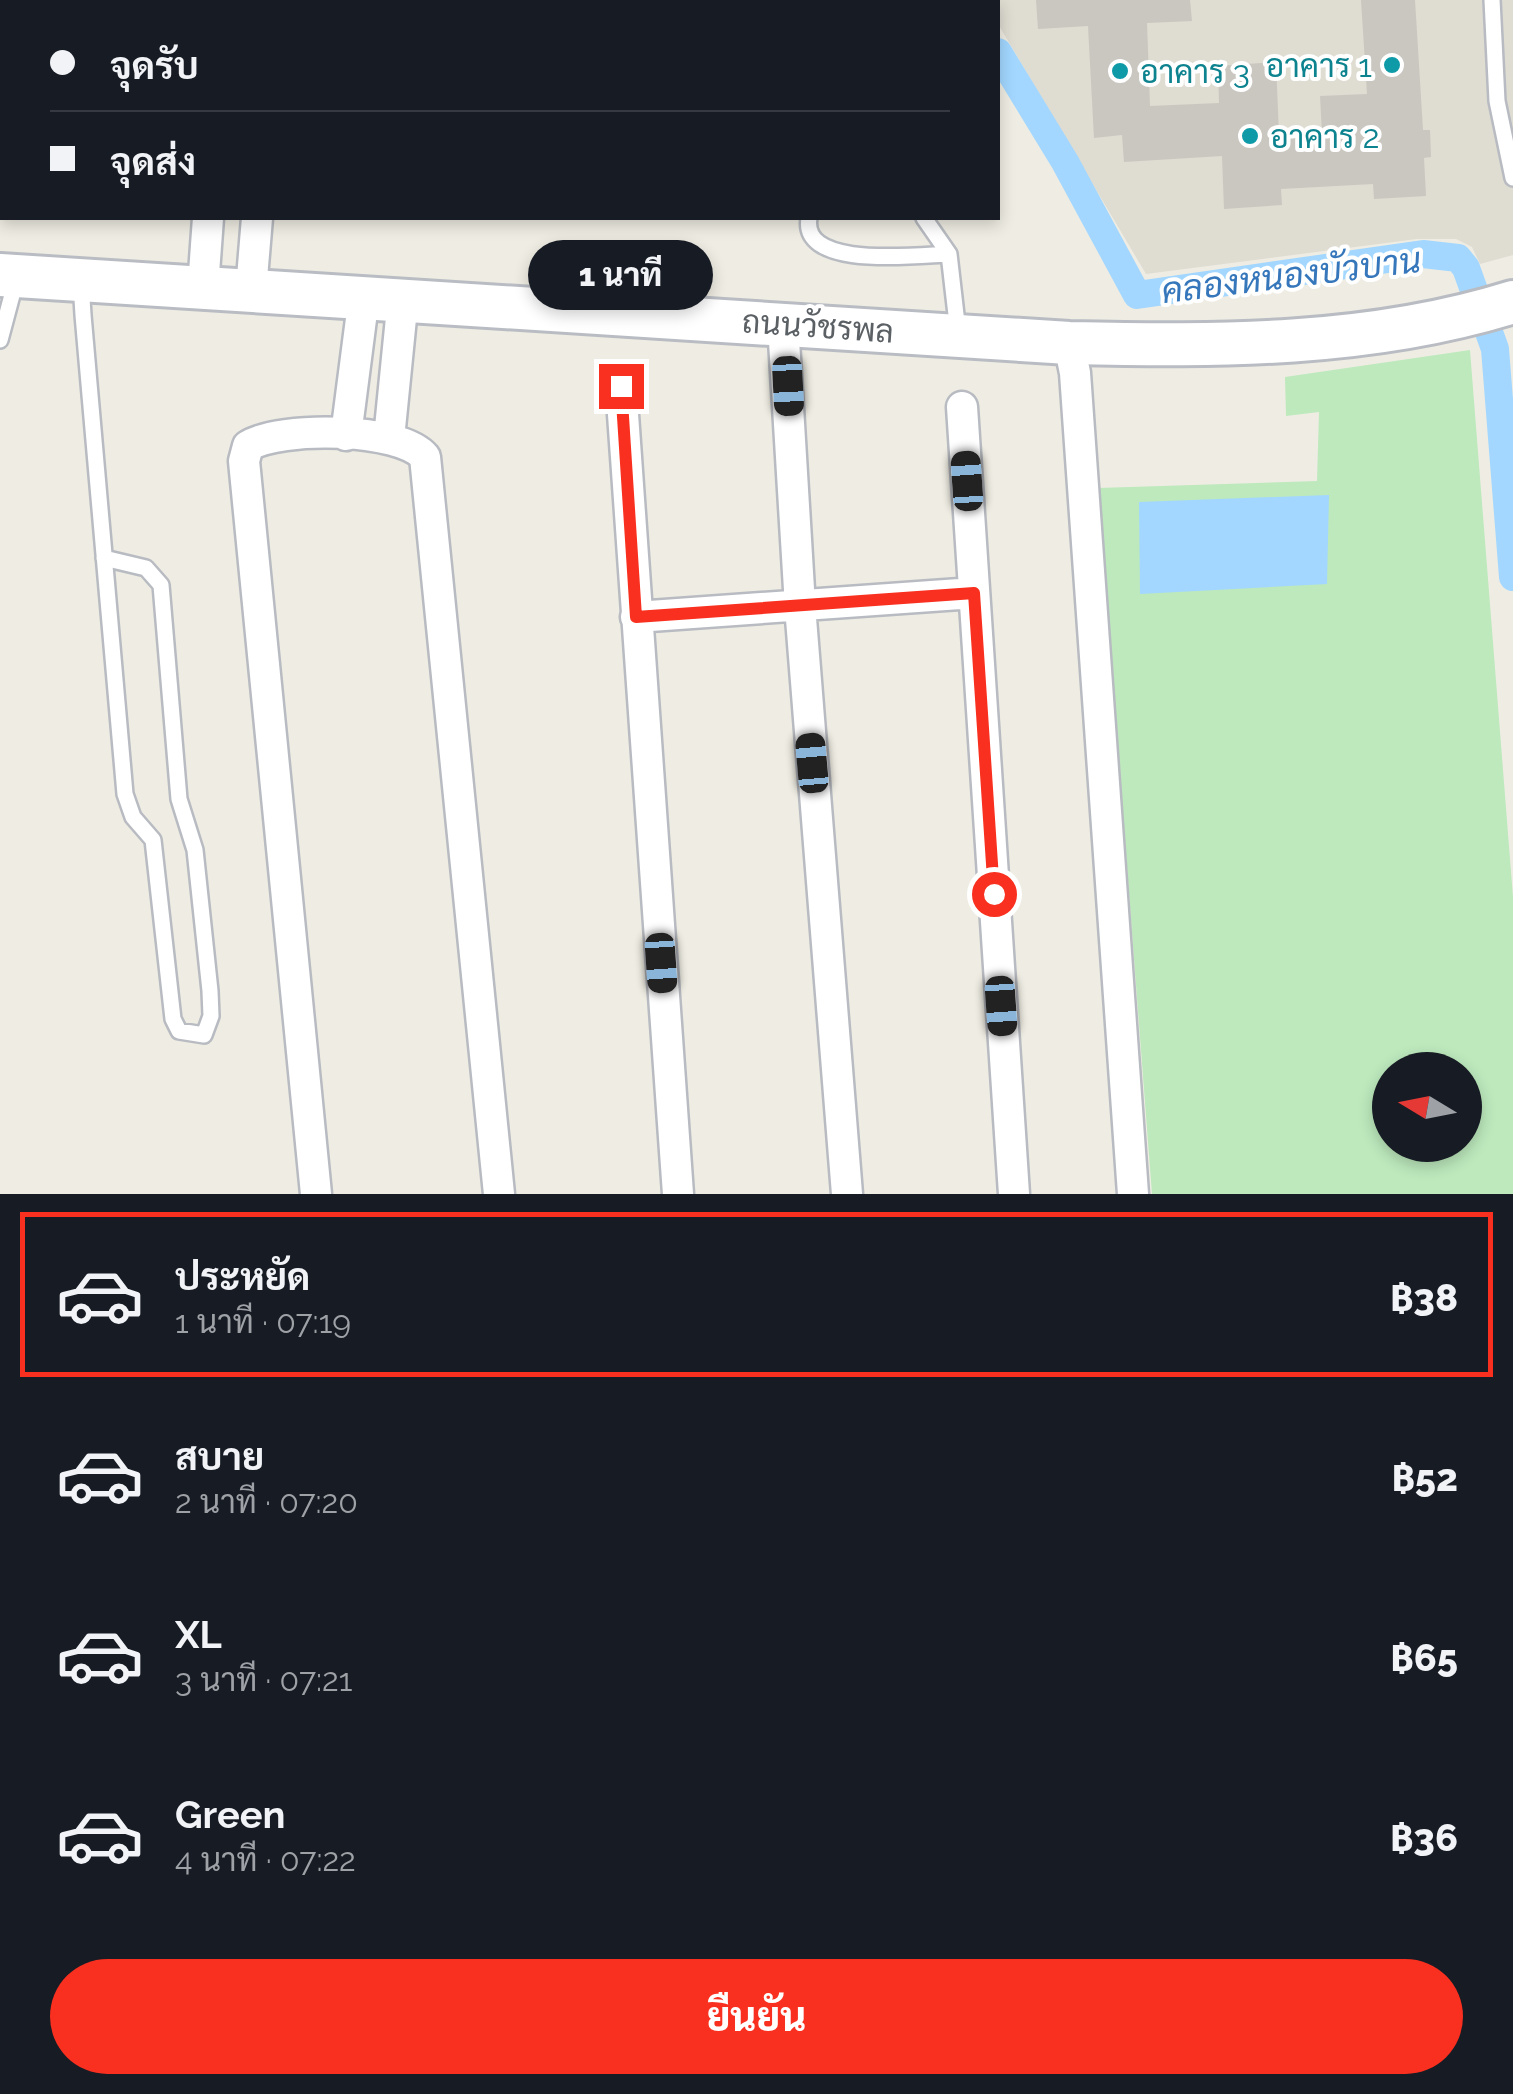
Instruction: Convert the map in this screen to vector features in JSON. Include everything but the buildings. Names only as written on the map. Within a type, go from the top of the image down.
[{"type":"street","points":[[203,287],[208,220]]},
{"type":"street","points":[[251,290],[256,220]]},
{"type":"street","name":"ถนนวัชรพล","points":[[8,275],[1069,344],[1284,342],[1394,331],[1508,303]]},
{"type":"street","points":[[346,435],[383,297]]},
{"type":"street","points":[[383,297],[389,438]]},
{"type":"street","points":[[783,324],[800,606],[848,1194]]},
{"type":"street","points":[[1069,344],[1077,392],[1133,1194]]},
{"type":"street","points":[[621,386],[678,1194]]},
{"type":"street","points":[[962,407],[1014,1194]]},
{"type":"street","points":[[316,1194],[244,460],[248,446],[274,434],[389,438],[417,448],[428,468],[500,1194]]},
{"type":"street","points":[[636,617],[974,593]]},
{"type":"lane","points":[[1492,0],[1497,101],[1513,178]]},
{"type":"lane","points":[[809,220],[807,228],[815,243],[832,251],[867,256],[950,254]]},
{"type":"lane","points":[[925,220],[950,254],[958,336]]},
{"type":"lane","points":[[0,340],[8,275]]},
{"type":"lane","points":[[80,280],[104,558],[125,794],[133,816],[153,840],[172,1018],[180,1031],[204,1036],[211,1016],[210,990],[195,850],[178,799],[161,585],[146,568],[104,558]]},
{"type":"shaded area","points":[[1000,0],[1513,0],[1513,255],[1480,264],[1472,247],[1456,239],[1417,239],[1146,274],[1000,27]]},
{"type":"green space","points":[[1470,350],[1513,897],[1513,1194],[1152,1194],[1098,488],[1317,481],[1319,412],[1286,416],[1285,377]]},
{"type":"water","points":[[1329,495],[1327,584],[1140,594],[1139,502]]},
{"type":"waterway","name":"คลองหนองบัวบาน","points":[[1000,55],[1065,162],[1137,295],[1423,254],[1458,258],[1466,268],[1495,349],[1513,577]]},
{"type":"place","name":"อาคาร 1","points":[[1392,65]]},
{"type":"place","name":"อาคาร 3","points":[[1120,71]]},
{"type":"place","name":"อาคาร 2","points":[[1250,136]]},
{"type":"route","points":[[621,386],[636,617],[974,593],[994,894]]}]
